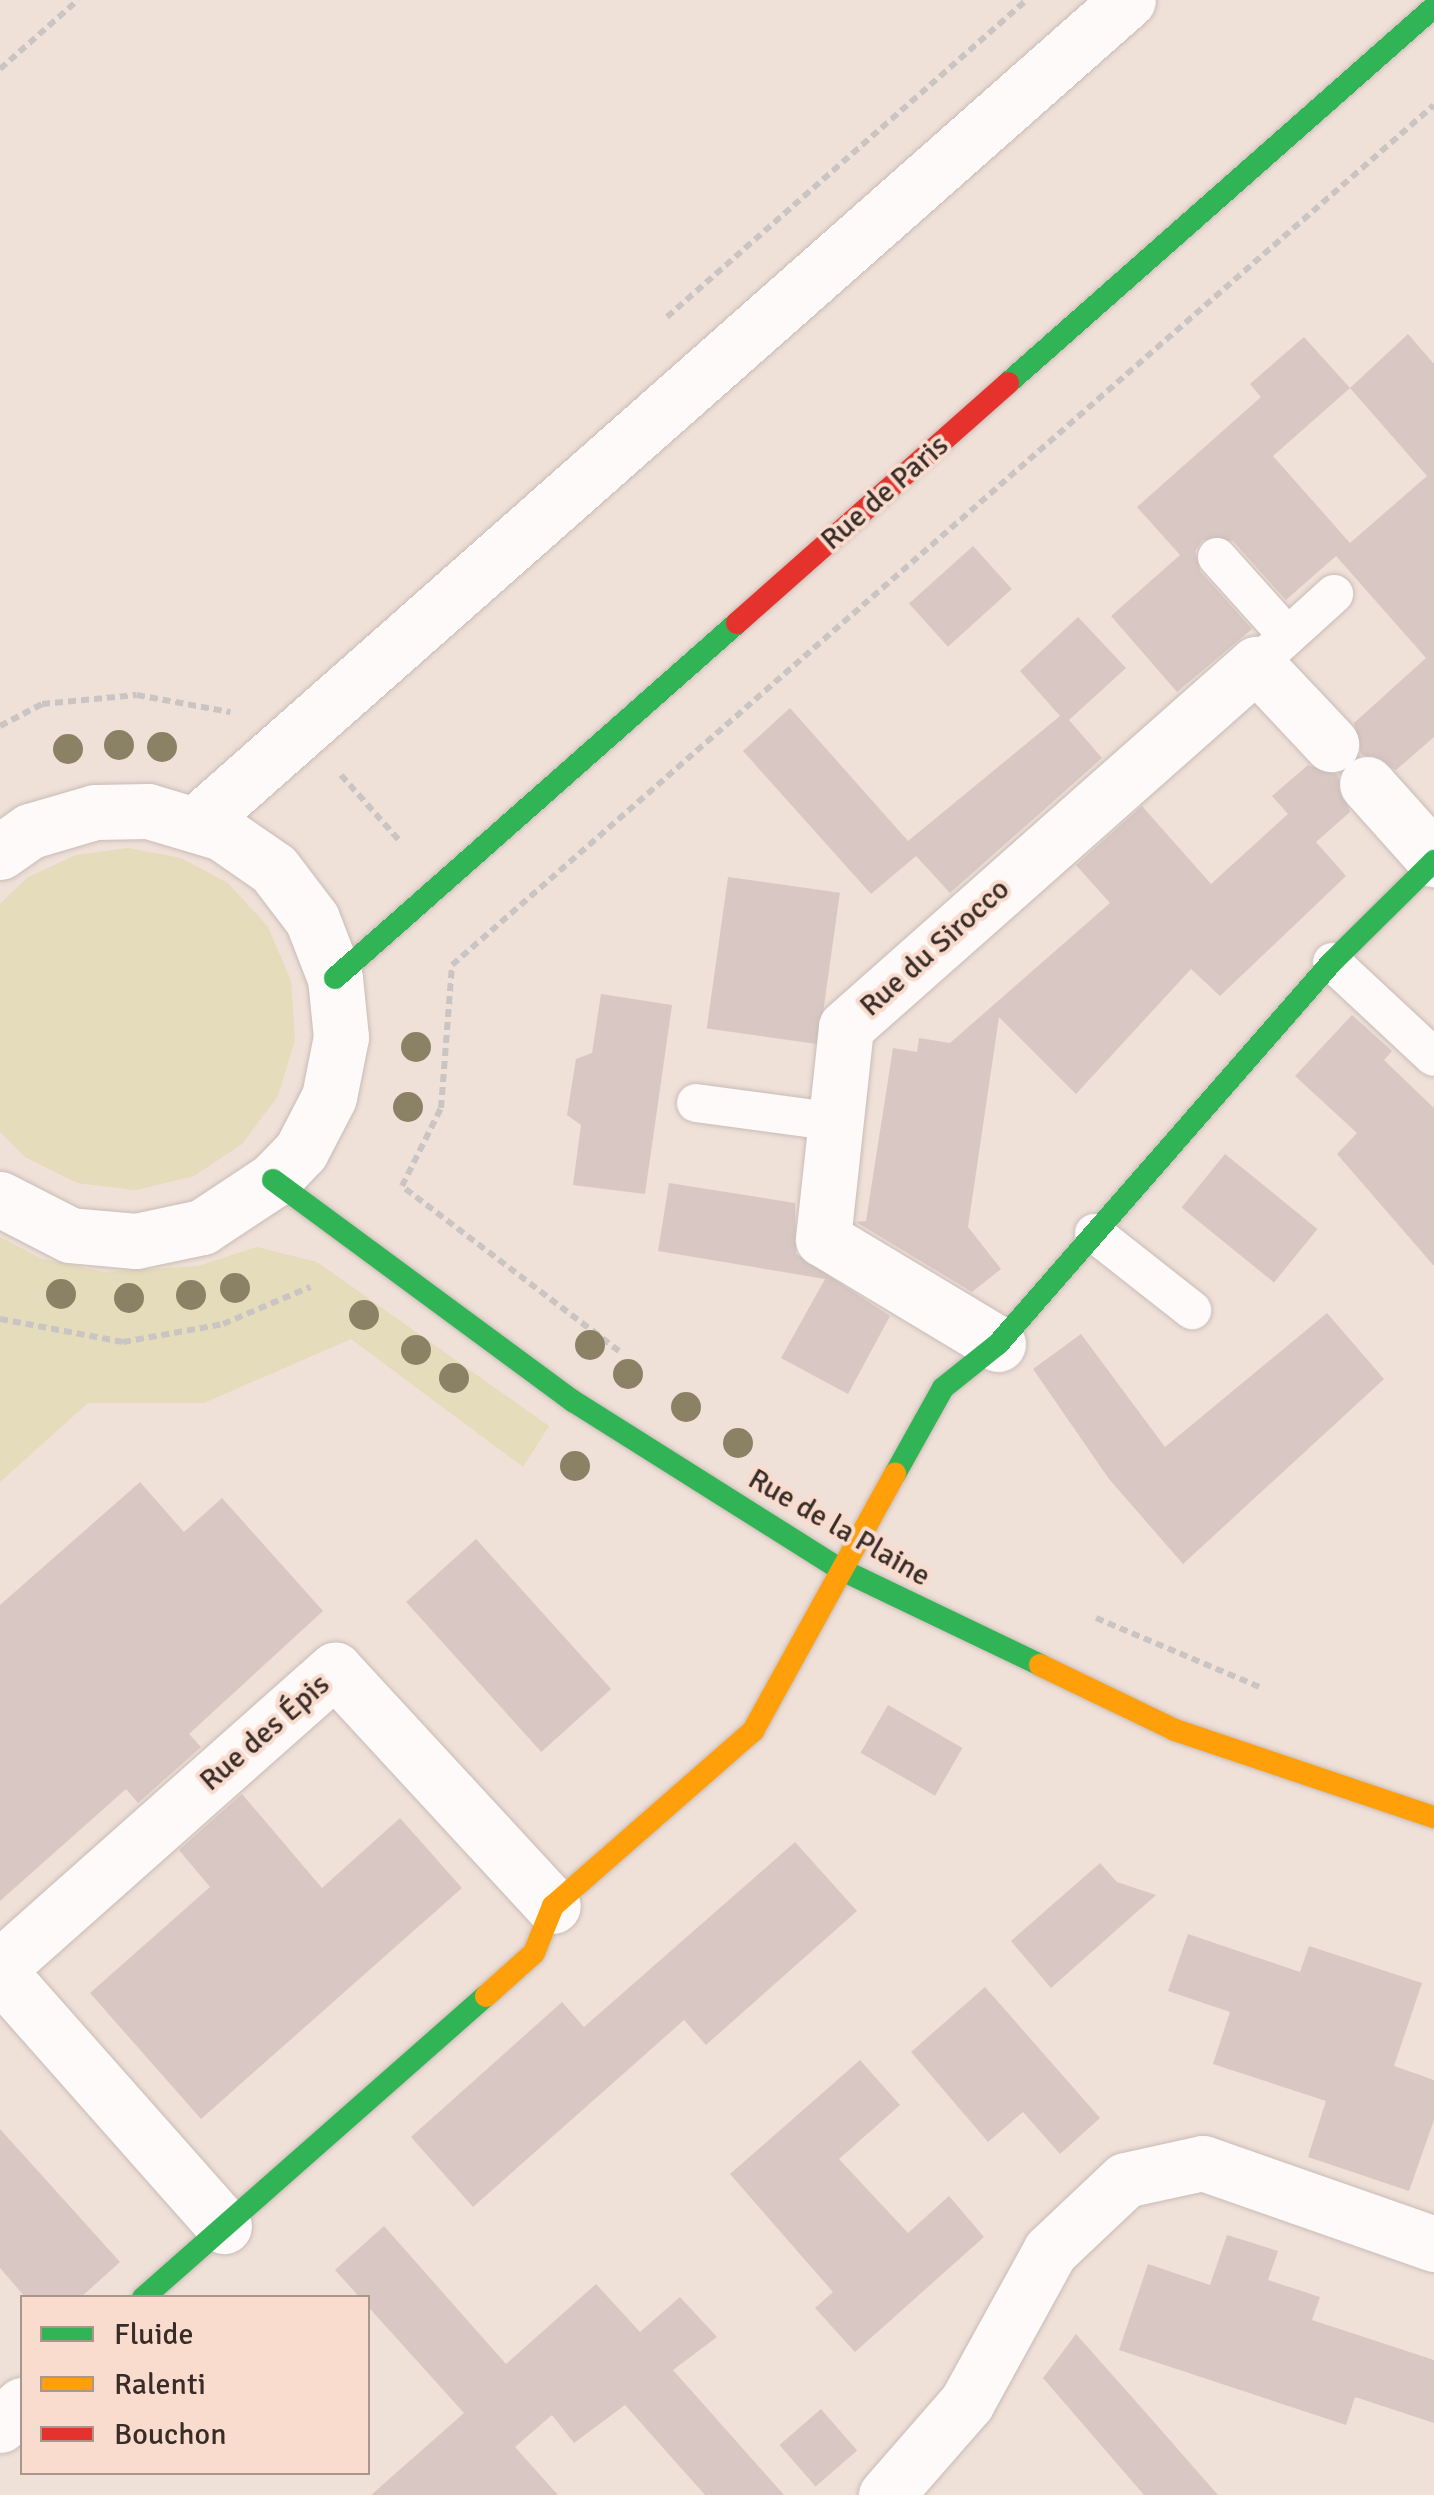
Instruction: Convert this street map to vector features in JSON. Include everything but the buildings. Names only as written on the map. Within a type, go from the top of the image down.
[{"type":"street","points":[[198,822],[1128,0]]},
{"type":"street","name":"Rue de Paris","points":[[335,978],[1434,7]]},
{"type":"street","points":[[1272,650],[1330,744]]},
{"type":"street","name":"Rue du Sirocco","points":[[998,1344],[823,1239],[846,1027],[1272,650]]},
{"type":"street","points":[[146,2295],[534,1953],[553,1906],[753,1730],[943,1388],[998,1344],[1332,962],[1434,860],[1367,784]]},
{"type":"street","points":[[0,852],[30,830],[95,812],[198,822],[274,869],[312,919],[335,978],[340,1037],[329,1097],[301,1151],[274,1180],[202,1228],[136,1241],[70,1235],[0,1199]]},
{"type":"street","name":"Rue de la Plaine","points":[[274,1180],[573,1401],[840,1569],[1175,1730],[1434,1817]]},
{"type":"street","name":"Rue des Épis","points":[[224,2226],[0,1970],[335,1670],[553,1906]]},
{"type":"street","points":[[886,2495],[967,2402],[1050,2252],[1126,2180],[1204,2163],[1434,2244]]},
{"type":"street","points":[[0,2424],[20,2406]]},
{"type":"lane","points":[[1217,557],[1272,650],[1334,594]]},
{"type":"lane","points":[[1332,962],[1434,1057]]},
{"type":"lane","points":[[696,1102],[836,1122]]},
{"type":"lane","points":[[1094,1234],[1192,1310]]},
{"type":"path","points":[[0,69],[78,0]]},
{"type":"shaded area","points":[[128,848],[181,858],[228,883],[268,927],[291,981],[295,1040],[278,1096],[242,1144],[194,1176],[136,1190],[77,1183],[25,1157],[0,1132],[0,904],[28,877],[76,855]]},
{"type":"shaded area","points":[[0,1237],[42,1259],[104,1272],[198,1266],[257,1247],[317,1262],[549,1426],[523,1467],[351,1339],[204,1403],[88,1403],[0,1482]]},
{"type":"traffic: fast","points":[[1008,383],[1434,7]]},
{"type":"traffic: fast","points":[[335,978],[737,623]]},
{"type":"traffic: fast","points":[[895,1474],[943,1388],[998,1344],[1332,962],[1434,861]]},
{"type":"traffic: fast","points":[[273,1180],[573,1401],[840,1569],[1040,1665]]},
{"type":"traffic: fast","points":[[146,2295],[486,1996]]},
{"type":"traffic: slow","points":[[486,1996],[534,1953],[553,1906],[753,1731],[895,1474]]},
{"type":"traffic: slow","points":[[1040,1665],[1175,1730],[1434,1817]]},
{"type":"traffic: jam","points":[[737,623],[1008,383]]}]
